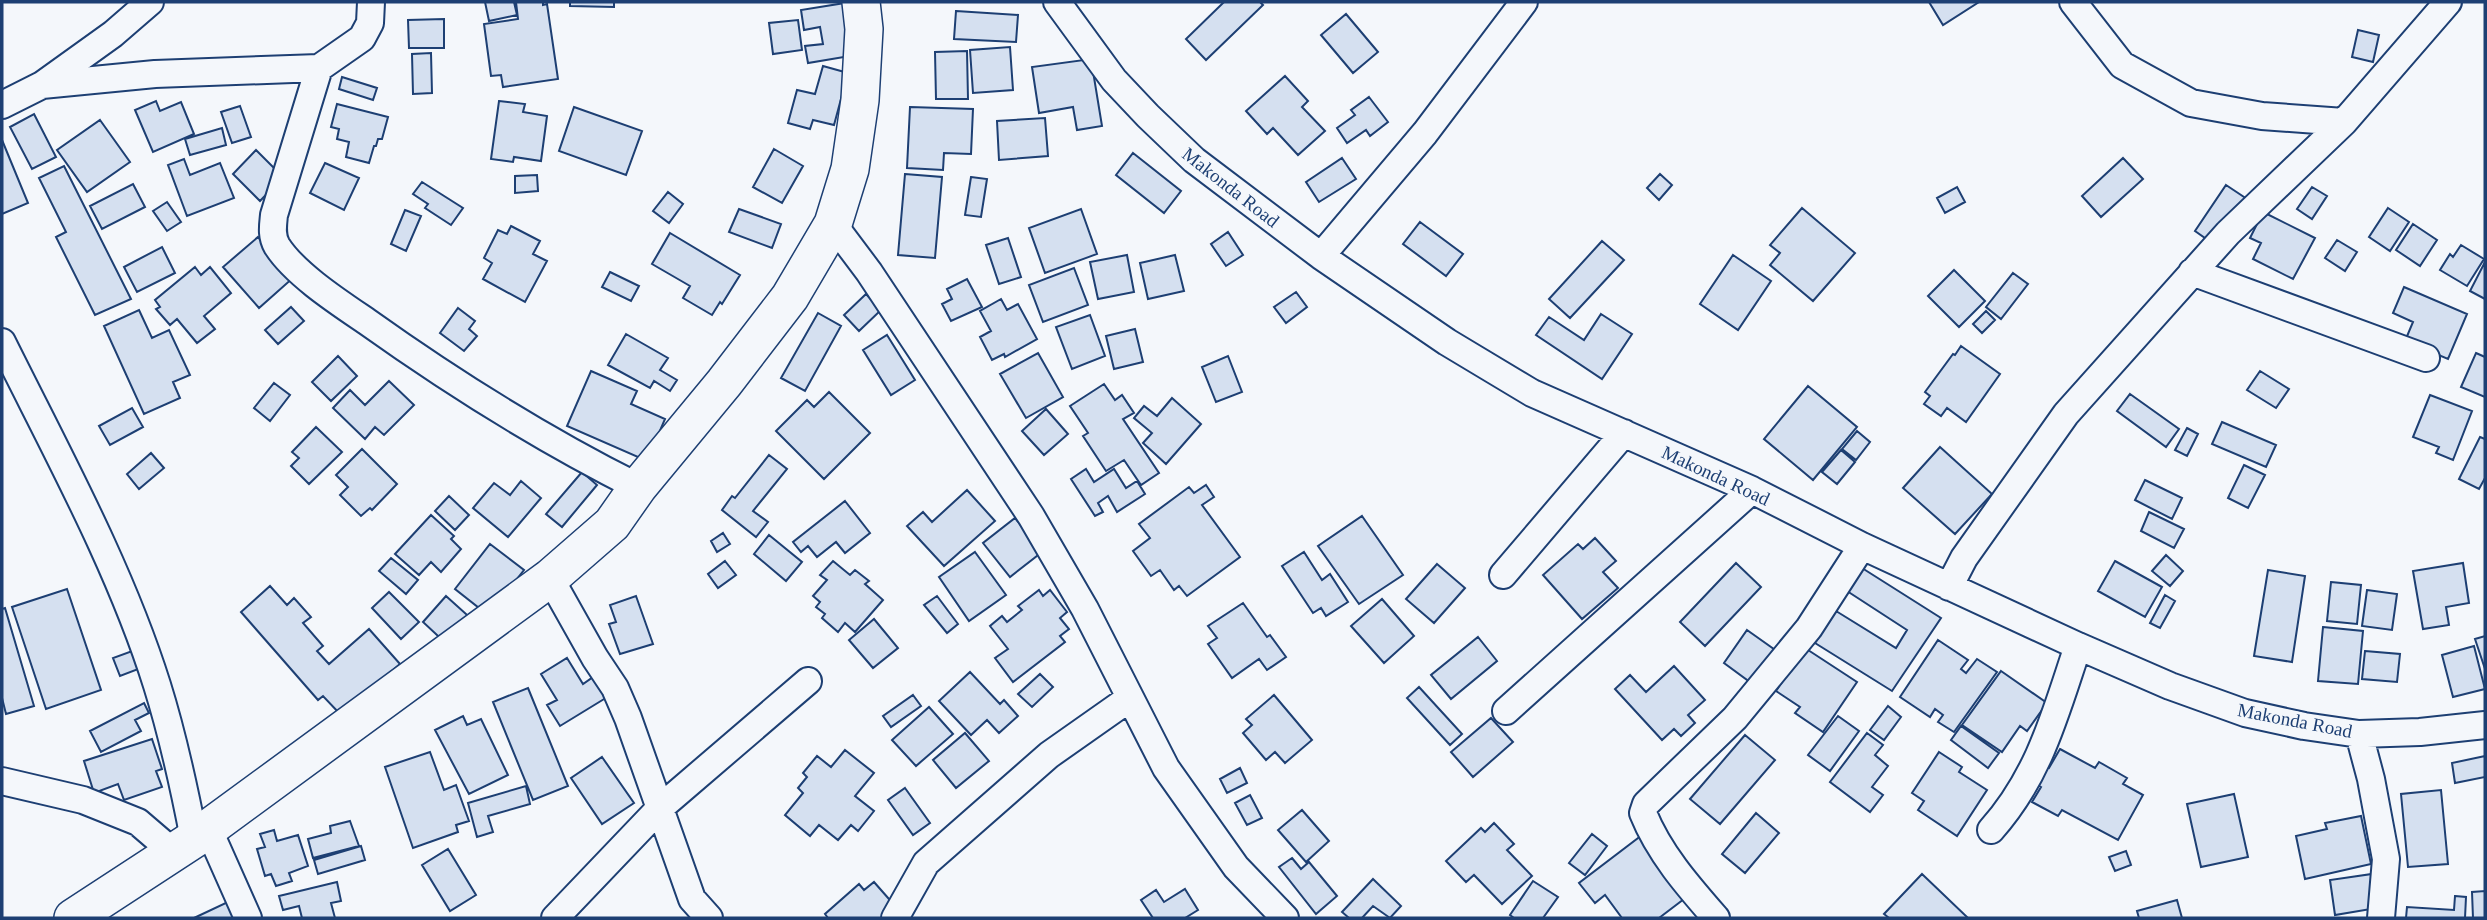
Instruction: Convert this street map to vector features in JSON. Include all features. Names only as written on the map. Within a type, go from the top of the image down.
[{"type":"street","points":[[2,105],[42,85],[113,34],[150,2]]},
{"type":"street","points":[[42,85],[155,74],[319,68],[362,38],[370,23],[371,2]]},
{"type":"street","points":[[73,918],[192,840],[550,578],[612,524],[638,487],[790,298],[832,225],[850,169],[860,100],[863,29],[861,2]]},
{"type":"street","name":"Makonda Road","points":[[1057,2],[1114,80],[1194,160],[1321,256],[1447,342],[1532,393],[1752,490],[1862,546],[2078,646],[2170,686],[2245,713],[2359,734],[2420,732],[2485,725]]},
{"type":"street","points":[[1321,256],[1425,133],[1524,2]]},
{"type":"street","points":[[2073,2],[2122,65],[2191,103],[2262,116],[2344,122]]},
{"type":"street","points":[[1949,587],[1964,558],[2066,414],[2228,233],[2344,122],[2448,2]]},
{"type":"street","points":[[319,68],[274,215],[272,229],[275,243],[285,257],[328,294],[420,360],[576,456],[638,487]]},
{"type":"street","points":[[832,225],[877,283],[1031,516],[1085,609],[1167,768],[1236,867],[1285,918]]},
{"type":"street","points":[[2192,272],[2426,358]]},
{"type":"street","points":[[2,342],[89,520],[156,682],[177,753],[192,840],[248,918]]},
{"type":"street","points":[[1503,575],[1624,433]]},
{"type":"street","points":[[1506,712],[1752,490]]},
{"type":"street","points":[[1716,918],[1682,879],[1660,847],[1643,813],[1646,804],[1735,718],[1809,628],[1862,546]]},
{"type":"street","points":[[550,578],[615,688],[692,899],[709,918]]},
{"type":"street","points":[[1991,830],[2012,806],[2045,744],[2078,646]]},
{"type":"street","points":[[555,918],[660,808],[808,681]]},
{"type":"street","points":[[895,918],[926,863],[1049,755],[1130,698]]},
{"type":"street","points":[[2359,734],[2371,779],[2386,859],[2381,918]]},
{"type":"street","points":[[2,781],[83,800],[192,840]]},
{"type":"building","points":[[485,2],[514,2],[517,15],[489,21]]},
{"type":"building","points":[[516,2],[547,4],[558,79],[503,87],[501,75],[491,76],[484,24],[518,19]]},
{"type":"building","points":[[570,2],[614,2],[614,7],[570,6]]},
{"type":"building","points":[[1224,2],[1260,2],[1263,5],[1206,60],[1186,39]]},
{"type":"building","points":[[1929,2],[1979,2],[1943,25]]},
{"type":"building","points":[[845,3],[856,55],[808,63],[805,46],[823,44],[820,27],[804,30],[801,10]]},
{"type":"building","points":[[956,11],[1018,15],[1016,42],[954,39]]},
{"type":"building","points":[[1346,14],[1378,52],[1353,73],[1321,35]]},
{"type":"building","points":[[444,19],[444,48],[409,48],[408,20]]},
{"type":"building","points":[[798,20],[802,50],[773,54],[769,23]]},
{"type":"building","points":[[2358,30],[2379,35],[2373,62],[2352,57]]},
{"type":"building","points":[[1010,47],[1013,90],[973,93],[970,50]]},
{"type":"building","points":[[967,51],[968,99],[936,99],[935,52]]},
{"type":"building","points":[[431,53],[432,93],[413,94],[412,54]]},
{"type":"building","points":[[1091,59],[1102,126],[1077,130],[1073,107],[1039,113],[1032,67]]},
{"type":"building","points":[[823,66],[848,73],[834,125],[813,120],[810,129],[788,123],[797,90],[815,94]]},
{"type":"building","points":[[1285,76],[1308,101],[1302,107],[1325,131],[1298,155],[1273,128],[1267,134],[1246,111]]},
{"type":"building","points":[[342,77],[377,88],[373,100],[339,89]]},
{"type":"building","points":[[1369,97],[1388,122],[1370,136],[1366,130],[1347,143],[1337,128],[1355,115],[1351,110]]},
{"type":"building","points":[[156,101],[160,111],[181,102],[194,134],[153,152],[135,110]]},
{"type":"building","points":[[499,101],[525,104],[523,112],[547,116],[541,161],[514,157],[513,162],[491,159]]},
{"type":"building","points":[[337,104],[388,117],[382,139],[378,139],[374,146],[369,163],[346,157],[349,142],[337,139],[339,129],[331,127]]},
{"type":"building","points":[[240,106],[251,137],[232,143],[221,112]]},
{"type":"building","points":[[574,107],[642,131],[626,175],[559,151]]},
{"type":"building","points":[[910,107],[973,109],[971,154],[944,153],[943,170],[907,168]]},
{"type":"building","points":[[34,114],[56,157],[32,169],[10,127]]},
{"type":"building","points":[[1045,118],[1048,156],[999,160],[997,121]]},
{"type":"building","points":[[100,120],[130,162],[87,192],[57,150]]},
{"type":"building","points":[[222,128],[226,145],[190,155],[185,139]]},
{"type":"building","points":[[2,140],[28,203],[2,214]]},
{"type":"building","points":[[774,149],[803,166],[782,203],[753,187]]},
{"type":"building","points":[[256,150],[283,177],[260,201],[233,174]]},
{"type":"building","points":[[1133,153],[1181,191],[1164,213],[1116,175]]},
{"type":"building","points":[[1342,158],[1356,179],[1319,202],[1306,182]]},
{"type":"building","points":[[2123,158],[2143,179],[2101,217],[2082,196]]},
{"type":"building","points":[[184,159],[190,175],[220,163],[234,198],[187,216],[168,165]]},
{"type":"building","points":[[325,163],[359,178],[344,210],[310,193]]},
{"type":"building","points":[[64,166],[131,299],[95,315],[56,237],[66,232],[39,178]]},
{"type":"building","points":[[905,174],[942,177],[935,258],[898,255]]},
{"type":"building","points":[[1660,174],[1672,185],[1659,200],[1647,188]]},
{"type":"building","points":[[537,175],[538,191],[515,193],[515,176]]},
{"type":"building","points":[[971,177],[987,179],[981,217],[965,215]]},
{"type":"building","points":[[422,182],[463,208],[451,225],[425,208],[428,204],[413,194]]},
{"type":"building","points":[[133,184],[145,207],[102,229],[90,206]]},
{"type":"building","points":[[2226,185],[2247,199],[2215,245],[2195,231]]},
{"type":"building","points":[[1957,187],[1965,202],[1945,213],[1937,198]]},
{"type":"building","points":[[2312,187],[2327,196],[2312,219],[2297,209]]},
{"type":"building","points":[[668,192],[683,204],[669,223],[653,211]]},
{"type":"building","points":[[167,202],[181,222],[167,231],[153,211]]},
{"type":"building","points":[[1802,208],[1855,253],[1813,301],[1770,265],[1780,253],[1770,245]]},
{"type":"building","points":[[2388,208],[2409,222],[2390,251],[2369,237]]},
{"type":"building","points":[[739,209],[781,224],[772,248],[729,232]]},
{"type":"building","points":[[1081,209],[1097,254],[1045,273],[1029,228]]},
{"type":"building","points":[[405,210],[421,216],[406,251],[391,244]]},
{"type":"building","points":[[2263,212],[2315,238],[2293,279],[2253,259],[2261,243],[2250,238]]},
{"type":"building","points":[[1420,222],[1463,254],[1446,276],[1403,244]]},
{"type":"building","points":[[2413,224],[2437,240],[2420,266],[2396,250]]},
{"type":"building","points":[[511,226],[540,241],[533,254],[547,261],[525,302],[483,279],[492,263],[484,258],[498,230],[507,234]]},
{"type":"building","points":[[1228,232],[1243,255],[1226,266],[1211,244]]},
{"type":"building","points":[[670,233],[740,275],[712,315],[683,298],[690,286],[652,264]]},
{"type":"building","points":[[258,237],[294,277],[259,308],[223,267]]},
{"type":"building","points":[[1008,238],[1021,277],[999,284],[986,245]]},
{"type":"building","points":[[2337,240],[2357,252],[2345,271],[2325,258]]},
{"type":"building","points":[[1602,241],[1624,260],[1570,318],[1549,299]]},
{"type":"building","points":[[2461,245],[2484,259],[2467,286],[2440,270],[2450,254],[2453,257]]},
{"type":"building","points":[[162,247],[175,273],[137,292],[124,267]]},
{"type":"building","points":[[1127,255],[1134,292],[1098,299],[1090,262]]},
{"type":"building","points":[[1175,255],[1184,291],[1148,299],[1140,263]]},
{"type":"building","points":[[1733,255],[1771,281],[1738,330],[1700,304]]},
{"type":"building","points":[[2485,262],[2485,299],[2470,291]]},
{"type":"building","points":[[195,267],[201,275],[210,267],[231,293],[204,316],[215,329],[197,343],[177,319],[170,325],[156,309],[160,307],[155,300]]},
{"type":"building","points":[[1074,268],[1088,305],[1043,322],[1029,285]]},
{"type":"building","points":[[1954,270],[1985,301],[1959,327],[1928,296]]},
{"type":"building","points":[[610,272],[639,286],[631,301],[602,287]]},
{"type":"building","points":[[2013,273],[2028,284],[2001,319],[1986,307]]},
{"type":"building","points":[[967,279],[982,307],[951,321],[942,304],[952,299],[947,289]]},
{"type":"building","points":[[2404,287],[2467,314],[2448,359],[2405,341],[2413,322],[2393,313]]},
{"type":"building","points":[[1296,292],[1307,307],[1286,323],[1274,307]]},
{"type":"building","points":[[866,294],[881,310],[859,331],[844,315]]},
{"type":"building","points":[[1001,299],[1007,310],[1018,304],[1037,339],[1005,357],[1004,354],[992,360],[980,337],[991,331],[980,311]]},
{"type":"building","points":[[291,307],[304,321],[278,344],[265,330]]},
{"type":"building","points":[[458,308],[475,321],[469,329],[477,336],[464,351],[440,333]]},
{"type":"building","points":[[139,310],[152,338],[169,330],[190,375],[173,382],[180,398],[144,414],[104,326]]},
{"type":"building","points":[[1986,311],[1995,320],[1982,333],[1973,324]]},
{"type":"building","points":[[818,313],[841,326],[805,391],[781,378]]},
{"type":"building","points":[[1601,314],[1632,334],[1602,379],[1536,335],[1549,317],[1584,340]]},
{"type":"building","points":[[1090,315],[1105,356],[1072,369],[1056,327]]},
{"type":"building","points":[[1135,329],[1143,362],[1114,369],[1106,336]]},
{"type":"building","points":[[626,334],[668,358],[660,370],[677,380],[670,391],[654,381],[650,388],[608,365]]},
{"type":"building","points":[[887,335],[915,380],[891,395],[863,350]]},
{"type":"building","points":[[1961,346],[2000,374],[1966,422],[1947,408],[1941,416],[1924,404],[1930,396],[1925,392]]},
{"type":"building","points":[[1038,353],[1063,397],[1026,418],[1000,374]]},
{"type":"building","points":[[2476,353],[2485,357],[2485,397],[2461,387]]},
{"type":"building","points":[[338,356],[357,376],[331,401],[312,382]]},
{"type":"building","points":[[1228,356],[1242,392],[1216,402],[1202,367]]},
{"type":"building","points":[[591,371],[637,391],[631,404],[665,419],[647,461],[567,426]]},
{"type":"building","points":[[2260,371],[2289,389],[2276,408],[2247,390]]},
{"type":"building","points":[[389,381],[414,405],[384,435],[375,427],[365,439],[333,408],[350,390],[365,405]]},
{"type":"building","points":[[274,383],[290,395],[270,421],[254,408]]},
{"type":"building","points":[[1104,384],[1115,400],[1122,395],[1134,413],[1123,419],[1159,473],[1141,485],[1124,460],[1106,471],[1083,436],[1088,433],[1070,406]]},
{"type":"building","points":[[1808,386],[1857,427],[1813,480],[1764,439]]},
{"type":"building","points":[[829,392],[870,433],[824,479],[776,431],[807,400],[814,407]]},
{"type":"building","points":[[2130,394],[2179,429],[2166,447],[2117,411]]},
{"type":"building","points":[[2430,395],[2472,411],[2453,460],[2436,453],[2439,447],[2413,437]]},
{"type":"building","points":[[1172,398],[1201,424],[1166,464],[1143,443],[1152,433],[1134,418],[1144,406],[1157,416]]},
{"type":"building","points":[[132,408],[143,427],[110,445],[99,426]]},
{"type":"building","points":[[1046,409],[1068,434],[1044,455],[1022,431]]},
{"type":"building","points":[[2222,422],[2276,445],[2266,467],[2212,444]]},
{"type":"building","points":[[316,427],[342,452],[309,484],[291,466],[299,458],[292,452]]},
{"type":"building","points":[[2187,428],[2198,434],[2187,456],[2175,450]]},
{"type":"building","points":[[1857,431],[1870,442],[1856,460],[1842,449]]},
{"type":"building","points":[[2480,437],[2485,439],[2485,478],[2479,489],[2459,479]]},
{"type":"building","points":[[1940,447],[1992,494],[1955,534],[1903,488]]},
{"type":"building","points":[[362,449],[397,484],[372,510],[370,508],[361,516],[340,495],[348,487],[336,475]]},
{"type":"building","points":[[1841,450],[1855,462],[1837,484],[1822,472]]},
{"type":"building","points":[[151,453],[164,468],[139,489],[127,474]]},
{"type":"building","points":[[769,455],[787,469],[753,511],[768,522],[756,537],[722,510]]},
{"type":"building","points":[[2244,465],[2265,475],[2248,508],[2228,498]]},
{"type":"building","points":[[1086,469],[1094,482],[1114,469],[1126,488],[1137,481],[1145,494],[1117,512],[1108,496],[1098,503],[1103,512],[1095,516],[1071,479]]},
{"type":"building","points":[[582,472],[597,485],[562,527],[546,514]]},
{"type":"building","points":[[2145,480],[2182,498],[2172,519],[2135,500]]},
{"type":"building","points":[[521,481],[541,498],[508,537],[473,508],[494,483],[510,495]]},
{"type":"building","points":[[1206,485],[1214,497],[1202,505],[1240,557],[1187,596],[1179,586],[1174,590],[1160,570],[1151,576],[1133,551],[1150,538],[1139,524],[1189,487],[1194,493]]},
{"type":"building","points":[[967,490],[995,521],[944,566],[907,526],[923,512],[932,522]]},
{"type":"building","points":[[449,496],[469,515],[455,530],[435,511]]},
{"type":"building","points":[[845,501],[870,533],[845,553],[836,542],[817,557],[808,546],[801,552],[793,542]]},
{"type":"building","points":[[2149,512],[2184,529],[2174,548],[2141,531]]},
{"type":"building","points":[[431,515],[454,536],[451,539],[461,549],[441,572],[431,562],[419,575],[395,554]]},
{"type":"building","points":[[1362,516],[1403,575],[1359,604],[1318,546]]},
{"type":"building","points":[[1015,518],[1042,552],[1010,577],[983,543]]},
{"type":"building","points":[[723,533],[730,544],[717,552],[711,541]]},
{"type":"building","points":[[769,535],[802,562],[786,581],[754,554]]},
{"type":"building","points":[[1595,538],[1616,561],[1603,572],[1618,588],[1582,619],[1543,575],[1578,544],[1583,549]]},
{"type":"building","points":[[490,544],[524,570],[488,615],[455,589]]},
{"type":"building","points":[[975,552],[1006,595],[969,621],[939,577]]},
{"type":"building","points":[[1304,552],[1322,580],[1330,574],[1348,602],[1326,616],[1321,608],[1313,613],[1282,566]]},
{"type":"building","points":[[2166,555],[2183,571],[2170,586],[2152,571]]},
{"type":"building","points":[[391,558],[418,580],[406,594],[379,571]]},
{"type":"building","points":[[725,561],[736,575],[718,588],[708,574]]},
{"type":"building","points":[[833,561],[850,575],[855,570],[869,581],[865,584],[883,600],[855,632],[845,623],[838,632],[822,618],[825,614],[816,607],[820,602],[813,596],[827,580],[820,575]]},
{"type":"building","points":[[2115,561],[2162,587],[2145,617],[2098,591]]},
{"type":"building","points":[[1736,563],[1761,587],[1705,646],[1680,622]]},
{"type":"building","points":[[2463,563],[2469,603],[2446,607],[2449,625],[2423,629],[2413,571]]},
{"type":"building","points":[[1437,564],[1465,588],[1434,623],[1406,599]]},
{"type":"building","points":[[1862,568],[1941,618],[1892,691],[1815,643],[1836,611],[1896,648],[1907,630],[1847,591]]},
{"type":"building","points":[[2268,570],[2305,576],[2292,662],[2254,656]]},
{"type":"building","points":[[2331,582],[2361,585],[2357,624],[2327,621]]},
{"type":"building","points":[[270,586],[287,605],[294,598],[311,617],[303,623],[323,646],[317,651],[329,664],[369,629],[400,664],[341,715],[323,696],[318,700],[241,612]]},
{"type":"building","points":[[67,589],[101,690],[46,709],[12,607]]},
{"type":"building","points":[[1039,590],[1043,596],[1050,590],[1067,612],[1060,618],[1069,629],[1060,636],[1065,642],[1013,682],[995,658],[1008,649],[990,626],[1002,616],[1007,622],[1022,610],[1018,606]]},
{"type":"building","points":[[2367,590],[2397,594],[2392,630],[2362,626]]},
{"type":"building","points":[[389,592],[419,622],[401,639],[372,608]]},
{"type":"building","points":[[2165,595],[2175,601],[2160,628],[2150,623]]},
{"type":"building","points":[[446,596],[476,623],[452,649],[423,622]]},
{"type":"building","points":[[636,596],[653,644],[620,654],[609,624],[616,622],[610,605]]},
{"type":"building","points":[[937,596],[958,624],[947,633],[924,605]]},
{"type":"building","points":[[1382,599],[1414,636],[1384,663],[1351,626]]},
{"type":"building","points":[[1243,603],[1267,637],[1270,635],[1286,657],[1267,670],[1259,659],[1232,678],[1208,644],[1217,638],[1208,626]]},
{"type":"building","points":[[5,608],[34,706],[6,714],[2,698],[2,609]]},
{"type":"building","points":[[874,619],[898,648],[873,668],[849,640]]},
{"type":"building","points":[[2323,627],[2363,631],[2358,684],[2318,681]]},
{"type":"building","points":[[1747,630],[1778,652],[1754,685],[1724,663]]},
{"type":"building","points":[[2485,636],[2485,669],[2475,639]]},
{"type":"building","points":[[1478,637],[1497,661],[1451,699],[1431,675]]},
{"type":"building","points":[[1938,640],[1968,660],[1961,669],[1966,673],[1977,659],[1997,672],[1954,732],[1938,722],[1943,715],[1935,709],[1930,717],[1900,697]]},
{"type":"building","points":[[2474,646],[2485,689],[2453,697],[2442,655]]},
{"type":"building","points":[[1805,648],[1857,682],[1823,732],[1795,713],[1800,707],[1776,691]]},
{"type":"building","points":[[135,650],[141,668],[120,676],[113,658]]},
{"type":"building","points":[[2365,651],[2400,654],[2397,682],[2362,679]]},
{"type":"building","points":[[567,658],[583,684],[596,675],[609,696],[560,726],[547,705],[557,700],[541,674]]},
{"type":"building","points":[[1674,666],[1705,700],[1688,715],[1695,723],[1681,736],[1674,729],[1662,740],[1615,689],[1630,675],[1646,692]]},
{"type":"building","points":[[2001,671],[2047,703],[2027,731],[2020,726],[2002,752],[1962,725]]},
{"type":"building","points":[[970,672],[1000,704],[1004,700],[1018,716],[999,733],[987,720],[971,735],[939,701]]},
{"type":"building","points":[[1040,674],[1053,687],[1032,707],[1018,694]]},
{"type":"building","points":[[1419,687],[1462,734],[1450,745],[1407,698]]},
{"type":"building","points":[[528,688],[568,786],[533,800],[493,702]]},
{"type":"building","points":[[913,695],[921,706],[891,727],[883,716]]},
{"type":"building","points":[[1274,695],[1312,740],[1285,763],[1275,752],[1266,760],[1243,733],[1252,725],[1246,719]]},
{"type":"building","points":[[144,703],[149,713],[135,720],[141,731],[101,752],[90,731]]},
{"type":"building","points":[[1888,706],[1901,717],[1884,740],[1870,730]]},
{"type":"building","points":[[929,707],[953,734],[916,766],[892,740]]},
{"type":"building","points":[[463,716],[467,725],[481,719],[508,775],[469,794],[435,730]]},
{"type":"building","points":[[1838,716],[1859,731],[1830,771],[1808,755]]},
{"type":"building","points":[[1491,718],[1513,742],[1473,777],[1451,752]]},
{"type":"building","points":[[1961,726],[1999,753],[1988,768],[1951,740]]},
{"type":"building","points":[[965,733],[989,761],[956,788],[933,760]]},
{"type":"building","points":[[1867,733],[1883,745],[1875,755],[1888,766],[1872,787],[1883,795],[1870,812],[1830,782]]},
{"type":"building","points":[[1745,735],[1775,760],[1720,824],[1690,799]]},
{"type":"building","points":[[152,739],[162,769],[156,771],[162,787],[124,800],[118,784],[94,793],[84,761]]},
{"type":"building","points":[[2060,749],[2095,768],[2099,762],[2127,778],[2123,784],[2143,795],[2118,840],[2062,810],[2058,816],[2032,802],[2041,787],[2034,783],[2043,765],[2049,768]]},
{"type":"building","points":[[845,750],[874,773],[855,796],[874,811],[858,831],[851,825],[838,840],[819,825],[810,836],[785,815],[803,793],[798,788],[807,777],[803,773],[817,756],[831,767]]},
{"type":"building","points":[[430,752],[444,790],[456,785],[469,821],[456,825],[458,832],[413,848],[385,767]]},
{"type":"building","points":[[1939,752],[1962,767],[1959,772],[1987,790],[1957,836],[1918,810],[1924,801],[1912,793]]},
{"type":"building","points":[[2485,756],[2485,777],[2455,783],[2452,763]]},
{"type":"building","points":[[602,757],[634,803],[602,824],[571,778]]},
{"type":"building","points":[[1240,768],[1247,783],[1227,793],[1220,779]]},
{"type":"building","points":[[526,786],[530,804],[488,816],[493,832],[477,837],[468,803]]},
{"type":"building","points":[[905,788],[930,823],[913,835],[888,800]]},
{"type":"building","points":[[2441,790],[2448,864],[2408,867],[2401,794]]},
{"type":"building","points":[[2234,794],[2248,857],[2201,867],[2187,804]]},
{"type":"building","points":[[1250,795],[1262,818],[1247,825],[1235,803]]},
{"type":"building","points":[[1302,810],[1329,841],[1306,862],[1278,830]]},
{"type":"building","points":[[1756,813],[1779,833],[1745,873],[1722,854]]},
{"type":"building","points":[[2361,816],[2371,864],[2305,879],[2296,836],[2327,829],[2325,823]]},
{"type":"building","points":[[350,821],[359,846],[313,858],[308,839],[331,833],[330,826]]},
{"type":"building","points":[[1494,823],[1514,844],[1507,850],[1532,876],[1502,904],[1474,875],[1466,882],[1446,861],[1481,828],[1485,832]]},
{"type":"building","points":[[274,830],[277,841],[298,835],[308,866],[289,873],[292,881],[276,886],[271,874],[265,876],[257,849],[265,847],[260,834]]},
{"type":"building","points":[[1646,832],[1684,899],[1659,918],[1622,918],[1605,895],[1595,903],[1579,883]]},
{"type":"building","points":[[1592,834],[1607,846],[1585,875],[1569,863]]},
{"type":"building","points":[[361,846],[365,860],[318,874],[314,860]]},
{"type":"building","points":[[448,849],[476,895],[450,911],[422,865]]},
{"type":"building","points":[[2126,851],[2131,865],[2115,871],[2109,857]]},
{"type":"building","points":[[1292,858],[1301,869],[1309,862],[1337,896],[1316,914],[1279,867]]},
{"type":"building","points":[[1922,874],[1968,918],[1889,918],[1884,914]]},
{"type":"building","points":[[2372,874],[2377,908],[2335,915],[2330,880]]},
{"type":"building","points":[[1373,879],[1401,906],[1390,918],[1373,906],[1362,918],[1349,918],[1342,912]]},
{"type":"building","points":[[1533,881],[1558,897],[1543,918],[1514,918],[1510,915]]},
{"type":"building","points":[[337,882],[341,901],[331,903],[335,918],[302,918],[299,906],[283,910],[279,896]]},
{"type":"building","points":[[874,882],[896,907],[883,918],[828,918],[825,914],[859,884],[864,890]]},
{"type":"building","points":[[1185,889],[1198,910],[1185,918],[1153,918],[1141,900],[1156,890],[1164,902]]},
{"type":"building","points":[[2485,891],[2485,918],[2473,918],[2472,892]]},
{"type":"building","points":[[2455,896],[2466,897],[2465,918],[2406,918],[2407,907],[2454,910]]},
{"type":"building","points":[[232,900],[241,918],[194,918]]},
{"type":"building","points":[[2177,900],[2182,918],[2139,918],[2137,911]]}]
